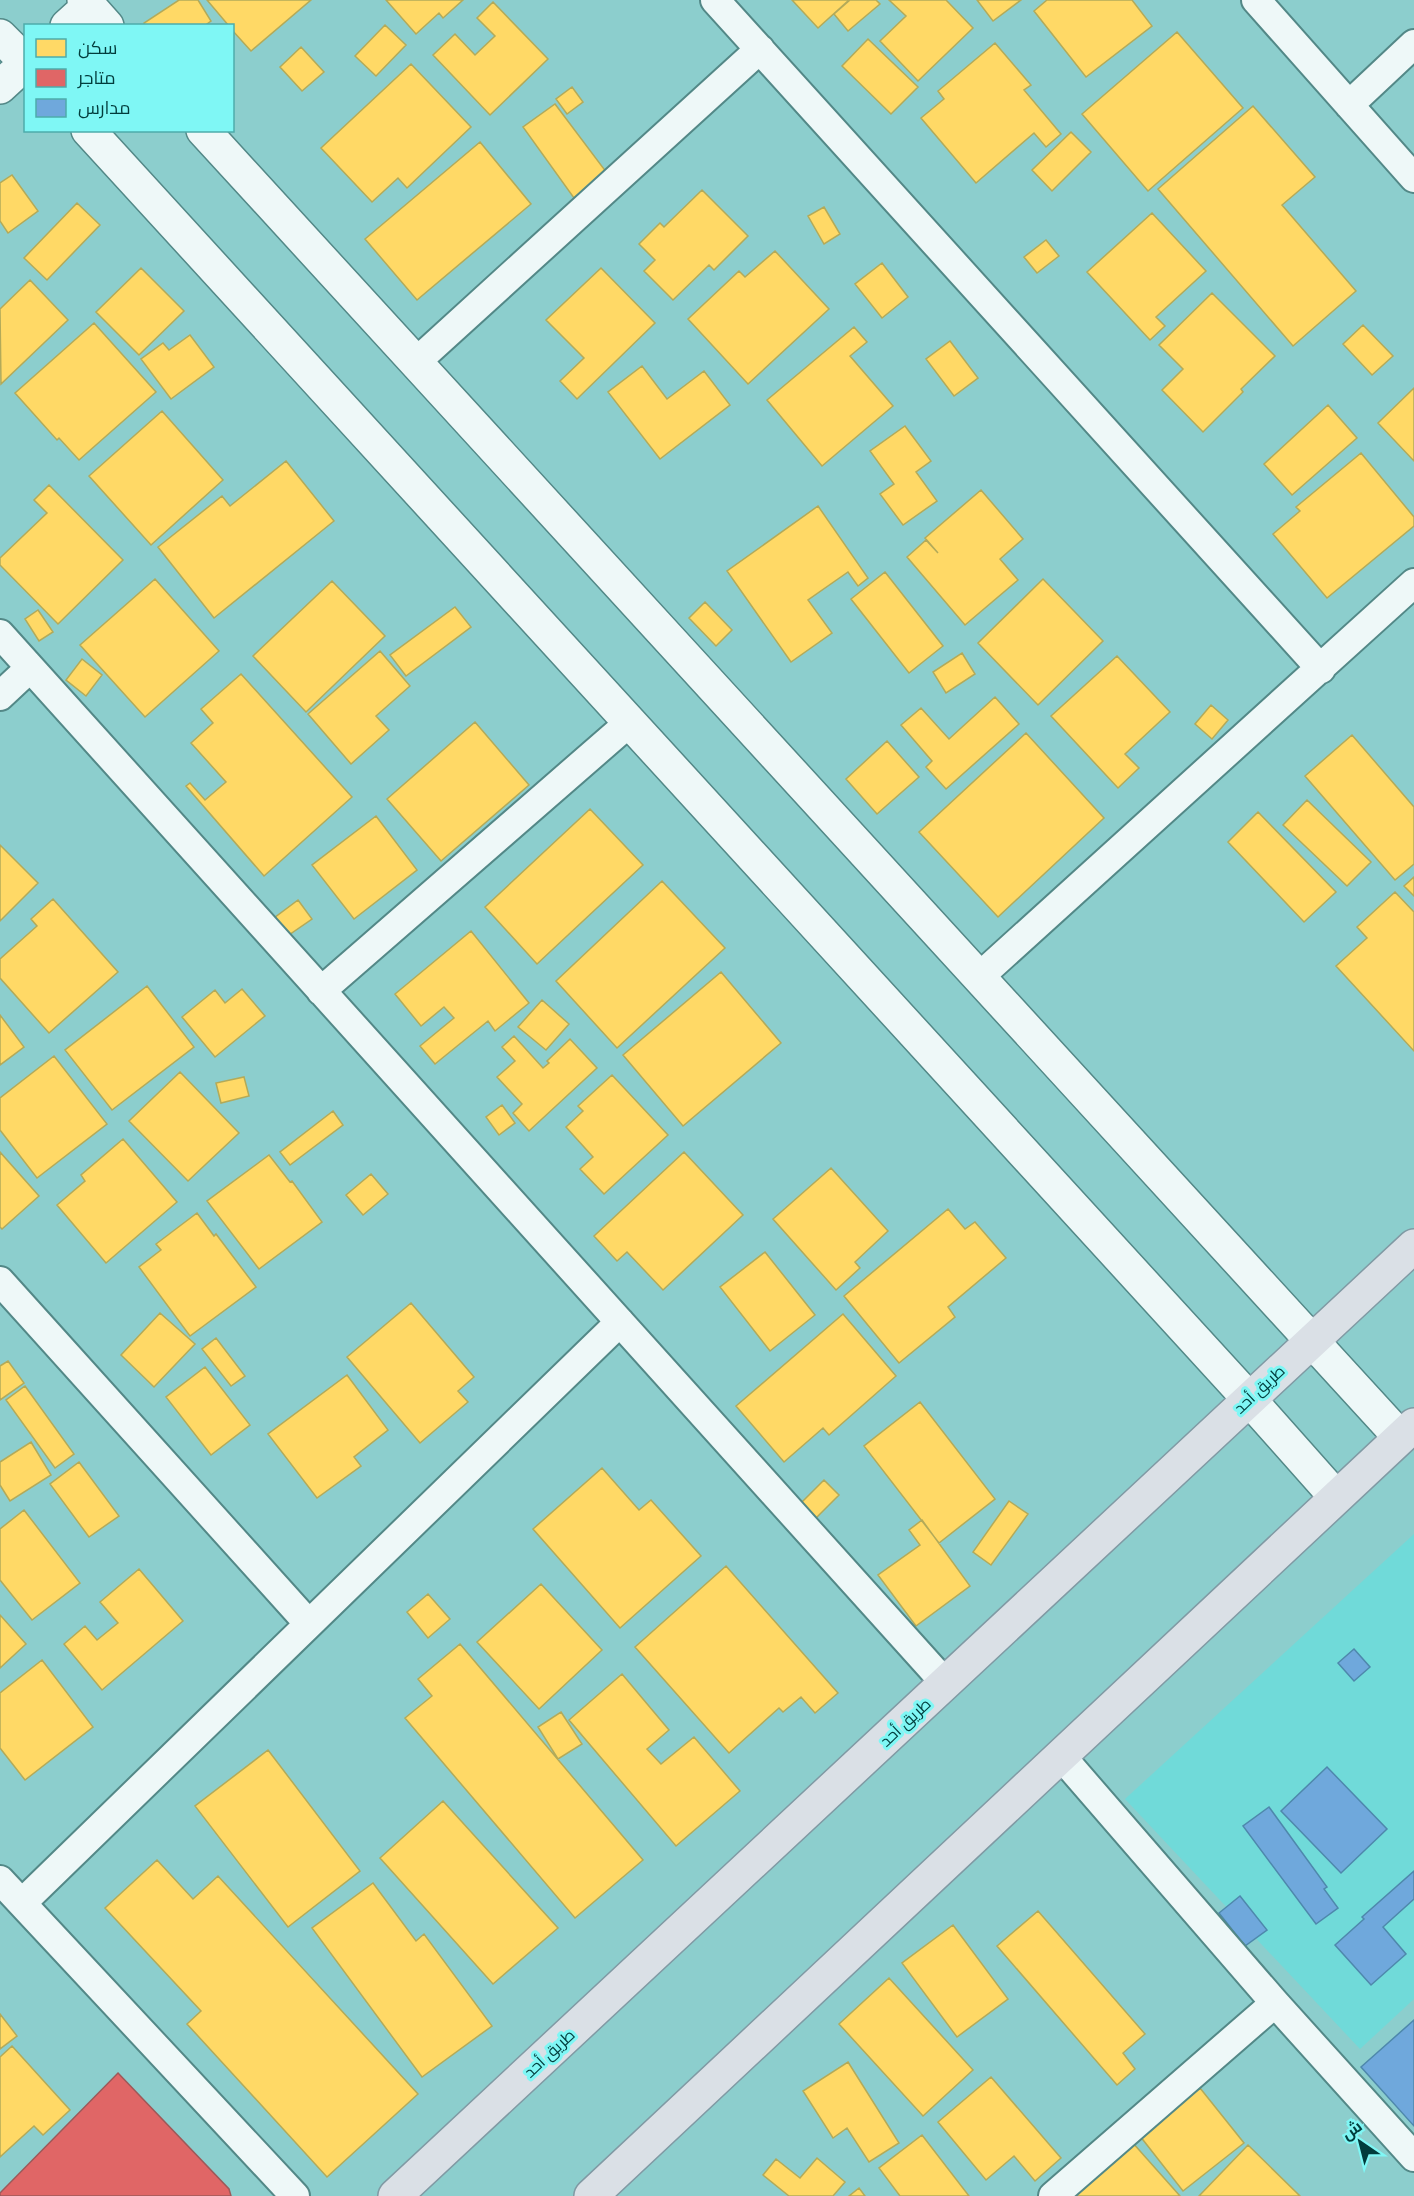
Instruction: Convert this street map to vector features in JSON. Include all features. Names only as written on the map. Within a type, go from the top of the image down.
[{"type":"main road","name":"طريق أحد","points":[[395,2196],[1414,1246]]},
{"type":"main road","points":[[591,2196],[1407,1431]]},
{"type":"street","points":[[716,0],[1321,669]]},
{"type":"street","points":[[1256,0],[1414,178]]},
{"type":"street","points":[[0,36],[24,61]]},
{"type":"street","points":[[1349,105],[1414,44]]},
{"type":"street","points":[[416,363],[760,49]]},
{"type":"street","points":[[0,87],[24,65]]},
{"type":"street","points":[[90,132],[1249,1399],[1336,1497]]},
{"type":"street","points":[[205,132],[1311,1341],[1407,1431]]},
{"type":"street","points":[[978,978],[1414,583]]},
{"type":"street","points":[[0,634],[946,1684]]},
{"type":"street","points":[[0,696],[30,668]]},
{"type":"street","points":[[321,991],[630,723]]},
{"type":"street","points":[[0,1281],[309,1624]]},
{"type":"street","points":[[22,1903],[620,1322]]},
{"type":"street","points":[[1061,1756],[1275,2003],[1414,2157]]},
{"type":"street","points":[[0,1880],[295,2196]]},
{"type":"street","points":[[1053,2196],[1275,2003]]},
{"type":"shaded area","points":[[1414,1534],[1414,1999],[1360,2049],[1125,1799]]},
{"type":"building: سكن","points":[[179,0],[198,0],[211,21],[207,24],[144,23]]},
{"type":"building: سكن","points":[[207,0],[311,0],[251,51],[234,32],[234,24],[227,24]]},
{"type":"building: سكن","points":[[386,0],[463,0],[443,18],[439,13],[416,34]]},
{"type":"building: سكن","points":[[792,0],[849,0],[818,28]]},
{"type":"building: سكن","points":[[850,0],[876,0],[880,4],[848,31],[834,14]]},
{"type":"building: سكن","points":[[889,0],[946,0],[973,28],[918,81],[880,41],[906,16]]},
{"type":"building: سكن","points":[[977,0],[1021,0],[993,21]]},
{"type":"building: سكن","points":[[1047,0],[1132,0],[1152,26],[1086,77],[1034,11]]},
{"type":"building: سكن","points":[[493,2],[548,59],[490,115],[433,55],[455,34],[475,55],[495,36],[477,18]]},
{"type":"building: سكن","points":[[385,25],[406,45],[376,76],[355,56]]},
{"type":"building: سكن","points":[[1177,32],[1243,108],[1148,191],[1082,114]]},
{"type":"building: سكن","points":[[868,39],[918,87],[891,114],[842,66]]},
{"type":"building: سكن","points":[[995,43],[1031,85],[1024,90],[1061,134],[1046,147],[1034,133],[976,183],[921,118],[944,99],[938,91]]},
{"type":"building: سكن","points":[[301,47],[324,72],[302,91],[280,67]]},
{"type":"building: سكن","points":[[411,64],[471,127],[407,188],[398,178],[372,202],[321,148]]},
{"type":"building: سكن","points":[[572,87],[583,102],[567,114],[556,99]]},
{"type":"building: سكن","points":[[555,104],[607,173],[574,198],[523,127]]},
{"type":"building: سكن","points":[[1253,106],[1315,177],[1282,205],[1356,291],[1293,346],[1158,189]]},
{"type":"building: سكن","points":[[1071,132],[1091,152],[1052,191],[1032,170]]},
{"type":"building: سكن","points":[[480,142],[531,204],[417,300],[365,239]]},
{"type":"building: سكن","points":[[12,175],[38,211],[8,233],[0,221],[0,183]]},
{"type":"building: سكن","points":[[702,190],[748,236],[714,270],[709,265],[673,300],[644,271],[655,260],[639,244],[660,223],[664,227]]},
{"type":"building: سكن","points":[[77,203],[100,225],[47,280],[24,258]]},
{"type":"building: سكن","points":[[824,207],[840,234],[824,244],[808,216]]},
{"type":"building: سكن","points":[[1152,213],[1206,271],[1156,317],[1165,326],[1150,340],[1087,272]]},
{"type":"building: سكن","points":[[1046,240],[1059,256],[1037,273],[1024,257]]},
{"type":"building: سكن","points":[[775,251],[829,309],[748,384],[688,319],[739,271],[745,277]]},
{"type":"building: سكن","points":[[882,263],[908,297],[882,318],[855,284]]},
{"type":"building: سكن","points":[[141,268],[184,311],[139,355],[96,312]]},
{"type":"building: سكن","points":[[601,268],[655,323],[577,399],[560,381],[584,358],[546,320]]},
{"type":"building: سكن","points":[[30,280],[68,320],[1,384],[0,309]]},
{"type":"building: سكن","points":[[1212,293],[1275,356],[1241,389],[1243,392],[1203,432],[1162,390],[1183,369],[1159,345]]},
{"type":"building: سكن","points":[[94,323],[156,392],[79,460],[59,438],[57,440],[15,393]]},
{"type":"building: سكن","points":[[1363,325],[1393,356],[1372,375],[1343,344]]},
{"type":"building: سكن","points":[[854,327],[867,342],[850,356],[893,406],[822,466],[767,400]]},
{"type":"building: سكن","points":[[190,335],[214,367],[171,399],[141,359],[163,343],[169,350]]},
{"type":"building: سكن","points":[[950,341],[978,378],[954,396],[926,359]]},
{"type":"building: سكن","points":[[642,366],[667,399],[704,371],[730,405],[660,459],[608,392]]},
{"type":"building: سكن","points":[[1414,388],[1414,461],[1378,423]]},
{"type":"building: سكن","points":[[1328,405],[1357,438],[1292,495],[1264,464]]},
{"type":"building: سكن","points":[[162,411],[223,480],[151,545],[89,476]]},
{"type":"building: سكن","points":[[905,426],[931,461],[916,472],[937,501],[903,525],[880,494],[894,484],[870,451]]},
{"type":"building: سكن","points":[[1361,453],[1414,517],[1414,526],[1327,598],[1273,534],[1300,511],[1296,507]]},
{"type":"building: سكن","points":[[286,461],[334,521],[214,618],[158,547],[222,496],[230,506]]},
{"type":"building: سكن","points":[[49,485],[123,560],[58,624],[0,565],[0,558],[47,513],[34,500]]},
{"type":"building: سكن","points":[[981,490],[1023,539],[1000,559],[1018,580],[965,625],[907,557],[926,540],[938,553],[925,538]]},
{"type":"building: سكن","points":[[818,506],[868,578],[858,586],[848,572],[808,600],[832,633],[791,662],[727,571]]},
{"type":"building: سكن","points":[[885,572],[943,646],[909,673],[851,599]]},
{"type":"building: سكن","points":[[155,579],[219,651],[145,717],[80,645]]},
{"type":"building: سكن","points":[[1043,579],[1103,641],[1038,705],[978,643]]},
{"type":"building: سكن","points":[[332,581],[385,636],[306,712],[253,656]]},
{"type":"building: سكن","points":[[705,602],[732,630],[716,646],[689,618]]},
{"type":"building: سكن","points":[[455,607],[471,627],[406,676],[390,655]]},
{"type":"building: سكن","points":[[38,610],[53,632],[39,641],[25,619]]},
{"type":"building: سكن","points":[[380,651],[410,686],[376,716],[389,730],[351,764],[308,714]]},
{"type":"building: سكن","points":[[962,653],[975,674],[946,693],[933,672]]},
{"type":"building: سكن","points":[[1117,656],[1170,712],[1125,754],[1139,768],[1118,788],[1051,716]]},
{"type":"building: سكن","points":[[82,659],[102,675],[86,696],[66,680]]},
{"type":"building: سكن","points":[[241,674],[352,797],[264,876],[186,786],[190,783],[205,800],[226,782],[191,743],[213,723],[201,709]]},
{"type":"building: سكن","points":[[995,697],[1019,724],[946,789],[926,767],[932,761],[901,725],[921,708],[949,739]]},
{"type":"building: سكن","points":[[1211,705],[1228,720],[1212,739],[1195,724]]},
{"type":"building: سكن","points":[[475,722],[529,785],[441,861],[387,799]]},
{"type":"building: سكن","points":[[1026,733],[1104,818],[998,917],[919,832]]},
{"type":"building: سكن","points":[[1352,735],[1414,807],[1414,864],[1395,880],[1305,776]]},
{"type":"building: سكن","points":[[887,741],[919,777],[877,814],[846,779]]},
{"type":"building: سكن","points":[[1307,800],[1371,862],[1347,886],[1283,825]]},
{"type":"building: سكن","points":[[590,809],[643,865],[537,964],[485,907]]},
{"type":"building: سكن","points":[[1258,812],[1336,892],[1304,922],[1228,842]]},
{"type":"building: سكن","points":[[376,816],[417,870],[354,919],[312,865]]},
{"type":"building: سكن","points":[[0,845],[38,883],[0,921]]},
{"type":"building: سكن","points":[[1414,877],[1414,896],[1404,886]]},
{"type":"building: سكن","points":[[662,881],[725,948],[617,1048],[556,981]]},
{"type":"building: سكن","points":[[1395,892],[1414,912],[1414,1051],[1336,966],[1367,938],[1357,927]]},
{"type":"building: سكن","points":[[53,899],[118,972],[49,1033],[0,978],[0,959],[37,926],[31,919]]},
{"type":"building: سكن","points":[[298,900],[312,919],[283,939],[270,921]]},
{"type":"building: سكن","points":[[471,931],[529,1003],[495,1031],[488,1021],[435,1064],[420,1046],[454,1018],[444,1007],[421,1026],[395,994]]},
{"type":"building: سكن","points":[[721,972],[781,1043],[683,1126],[623,1055]]},
{"type":"building: سكن","points":[[147,986],[194,1047],[112,1110],[65,1050]]},
{"type":"building: سكن","points":[[242,989],[265,1016],[215,1057],[182,1017],[215,990],[225,1003]]},
{"type":"building: سكن","points":[[542,1000],[569,1024],[546,1050],[518,1027]]},
{"type":"building: سكن","points":[[0,1015],[24,1047],[0,1065]]},
{"type":"building: سكن","points":[[514,1036],[543,1068],[549,1063],[547,1061],[570,1039],[597,1068],[529,1131],[513,1113],[522,1104],[497,1077],[515,1061],[502,1047]]},
{"type":"building: سكن","points":[[54,1056],[107,1124],[37,1178],[0,1130],[0,1098]]},
{"type":"building: سكن","points":[[180,1072],[239,1133],[188,1181],[129,1121]]},
{"type":"building: سكن","points":[[612,1075],[668,1135],[604,1194],[580,1169],[593,1157],[566,1127],[583,1111],[578,1106]]},
{"type":"building: سكن","points":[[244,1077],[249,1096],[221,1103],[216,1083]]},
{"type":"building: سكن","points":[[502,1105],[515,1123],[499,1135],[486,1117]]},
{"type":"building: سكن","points":[[333,1111],[343,1125],[290,1165],[280,1152]]},
{"type":"building: سكن","points":[[123,1139],[177,1202],[106,1263],[57,1205],[85,1181],[81,1175]]},
{"type":"building: سكن","points":[[0,1152],[39,1196],[2,1229],[0,1227]]},
{"type":"building: سكن","points":[[684,1152],[743,1215],[663,1290],[627,1252],[617,1261],[594,1236]]},
{"type":"building: سكن","points":[[269,1155],[290,1182],[292,1181],[322,1222],[259,1269],[207,1201]]},
{"type":"building: سكن","points":[[831,1168],[888,1231],[855,1262],[860,1268],[836,1290],[773,1219]]},
{"type":"building: سكن","points":[[371,1174],[388,1194],[363,1215],[346,1195]]},
{"type":"building: سكن","points":[[948,1209],[965,1229],[975,1222],[1006,1258],[948,1307],[955,1317],[899,1363],[844,1296]]},
{"type":"building: سكن","points":[[197,1213],[256,1287],[190,1336],[139,1267],[161,1250],[156,1244]]},
{"type":"building: سكن","points":[[765,1252],[815,1315],[770,1351],[720,1287]]},
{"type":"building: سكن","points":[[411,1303],[474,1377],[458,1391],[468,1402],[420,1443],[347,1357]]},
{"type":"building: سكن","points":[[160,1313],[195,1344],[154,1387],[121,1355]]},
{"type":"building: سكن","points":[[843,1314],[896,1376],[829,1435],[823,1428],[784,1462],[736,1406]]},
{"type":"building: سكن","points":[[216,1338],[245,1376],[231,1386],[202,1349]]},
{"type":"building: سكن","points":[[8,1361],[24,1383],[0,1400],[0,1366]]},
{"type":"building: سكن","points":[[205,1367],[250,1425],[211,1455],[166,1397]]},
{"type":"building: سكن","points":[[347,1375],[388,1430],[354,1457],[361,1466],[317,1498],[268,1434]]},
{"type":"building: سكن","points":[[25,1386],[74,1454],[55,1468],[6,1400]]},
{"type":"building: سكن","points":[[920,1402],[995,1499],[939,1543],[864,1446]]},
{"type":"building: سكن","points":[[31,1442],[51,1475],[10,1501],[0,1485],[0,1462]]},
{"type":"building: سكن","points":[[79,1462],[119,1516],[89,1537],[50,1484]]},
{"type":"building: سكن","points":[[602,1468],[639,1510],[651,1500],[701,1556],[620,1628],[533,1529]]},
{"type":"building: سكن","points":[[824,1480],[839,1495],[815,1519],[800,1504]]},
{"type":"building: سكن","points":[[1009,1501],[1028,1514],[991,1565],[973,1552]]},
{"type":"building: سكن","points":[[24,1510],[80,1583],[32,1620],[0,1580],[0,1529]]},
{"type":"building: سكن","points":[[922,1520],[970,1586],[916,1626],[878,1575],[920,1545],[909,1530]]},
{"type":"building: سكن","points":[[726,1566],[838,1693],[815,1713],[801,1697],[783,1712],[779,1708],[729,1753],[635,1647]]},
{"type":"building: سكن","points":[[139,1569],[183,1621],[102,1690],[64,1644],[85,1626],[97,1640],[118,1623],[100,1602]]},
{"type":"building: سكن","points":[[541,1584],[602,1650],[539,1709],[477,1642]]},
{"type":"building: سكن","points":[[428,1594],[450,1619],[428,1638],[407,1612]]},
{"type":"building: سكن","points":[[0,1615],[26,1644],[0,1668]]},
{"type":"building: سكن","points":[[460,1644],[643,1860],[575,1918],[405,1718],[432,1696],[418,1679]]},
{"type":"building: سكن","points":[[42,1660],[93,1727],[25,1780],[0,1748],[0,1693]]},
{"type":"building: سكن","points":[[622,1674],[669,1730],[647,1749],[661,1764],[694,1737],[740,1791],[676,1846],[569,1720]]},
{"type":"building: سكن","points":[[561,1712],[582,1744],[558,1759],[538,1727]]},
{"type":"building: سكن","points":[[268,1750],[360,1871],[288,1927],[195,1806]]},
{"type":"building: سكن","points":[[443,1801],[558,1928],[493,1984],[380,1858]]},
{"type":"building: سكن","points":[[157,1860],[193,1899],[218,1876],[418,2094],[327,2177],[187,2024],[201,2011],[105,1908]]},
{"type":"building: سكن","points":[[373,1883],[416,1941],[424,1934],[492,2026],[422,2077],[312,1928]]},
{"type":"building: سكن","points":[[1038,1911],[1145,2034],[1123,2053],[1135,2069],[1117,2085],[997,1946]]},
{"type":"building: سكن","points":[[953,1925],[1008,1999],[957,2037],[902,1963]]},
{"type":"building: سكن","points":[[889,1978],[973,2070],[923,2116],[839,2024]]},
{"type":"building: سكن","points":[[0,2014],[17,2036],[0,2049]]},
{"type":"building: سكن","points":[[12,2046],[70,2110],[43,2135],[34,2126],[0,2157],[0,2057]]},
{"type":"building: سكن","points":[[848,2062],[899,2143],[869,2162],[847,2128],[833,2138],[803,2091]]},
{"type":"building: سكن","points":[[991,2077],[1061,2158],[1035,2181],[1014,2156],[986,2180],[938,2122]]},
{"type":"building: سكن","points":[[1200,2088],[1244,2143],[1183,2191],[1140,2136]]},
{"type":"building: سكن","points":[[922,2135],[969,2196],[900,2196],[879,2168]]},
{"type":"building: سكن","points":[[1132,2142],[1180,2196],[1070,2196]]},
{"type":"building: سكن","points":[[1248,2145],[1300,2196],[1199,2196]]},
{"type":"building: سكن","points":[[817,2158],[845,2182],[833,2196],[789,2196],[763,2175],[776,2159],[800,2178]]},
{"type":"building: سكن","points":[[859,2188],[865,2196],[849,2196]]},
{"type":"building: متاجر","points":[[118,2073],[229,2189],[231,2196],[0,2196],[0,2193]]},
{"type":"building: مدارس","points":[[1354,1649],[1370,1667],[1354,1681],[1338,1663]]},
{"type":"building: مدارس","points":[[1327,1767],[1387,1829],[1341,1873],[1281,1811]]},
{"type":"building: مدارس","points":[[1269,1807],[1327,1887],[1324,1889],[1338,1908],[1316,1924],[1243,1826]]},
{"type":"building: مدارس","points":[[1414,1871],[1414,1899],[1383,1927],[1406,1954],[1371,1985],[1335,1945],[1364,1919],[1362,1917]]},
{"type":"building: مدارس","points":[[1240,1896],[1267,1930],[1245,1946],[1219,1913]]},
{"type":"building: مدارس","points":[[1414,2020],[1414,2126],[1361,2067]]}]
